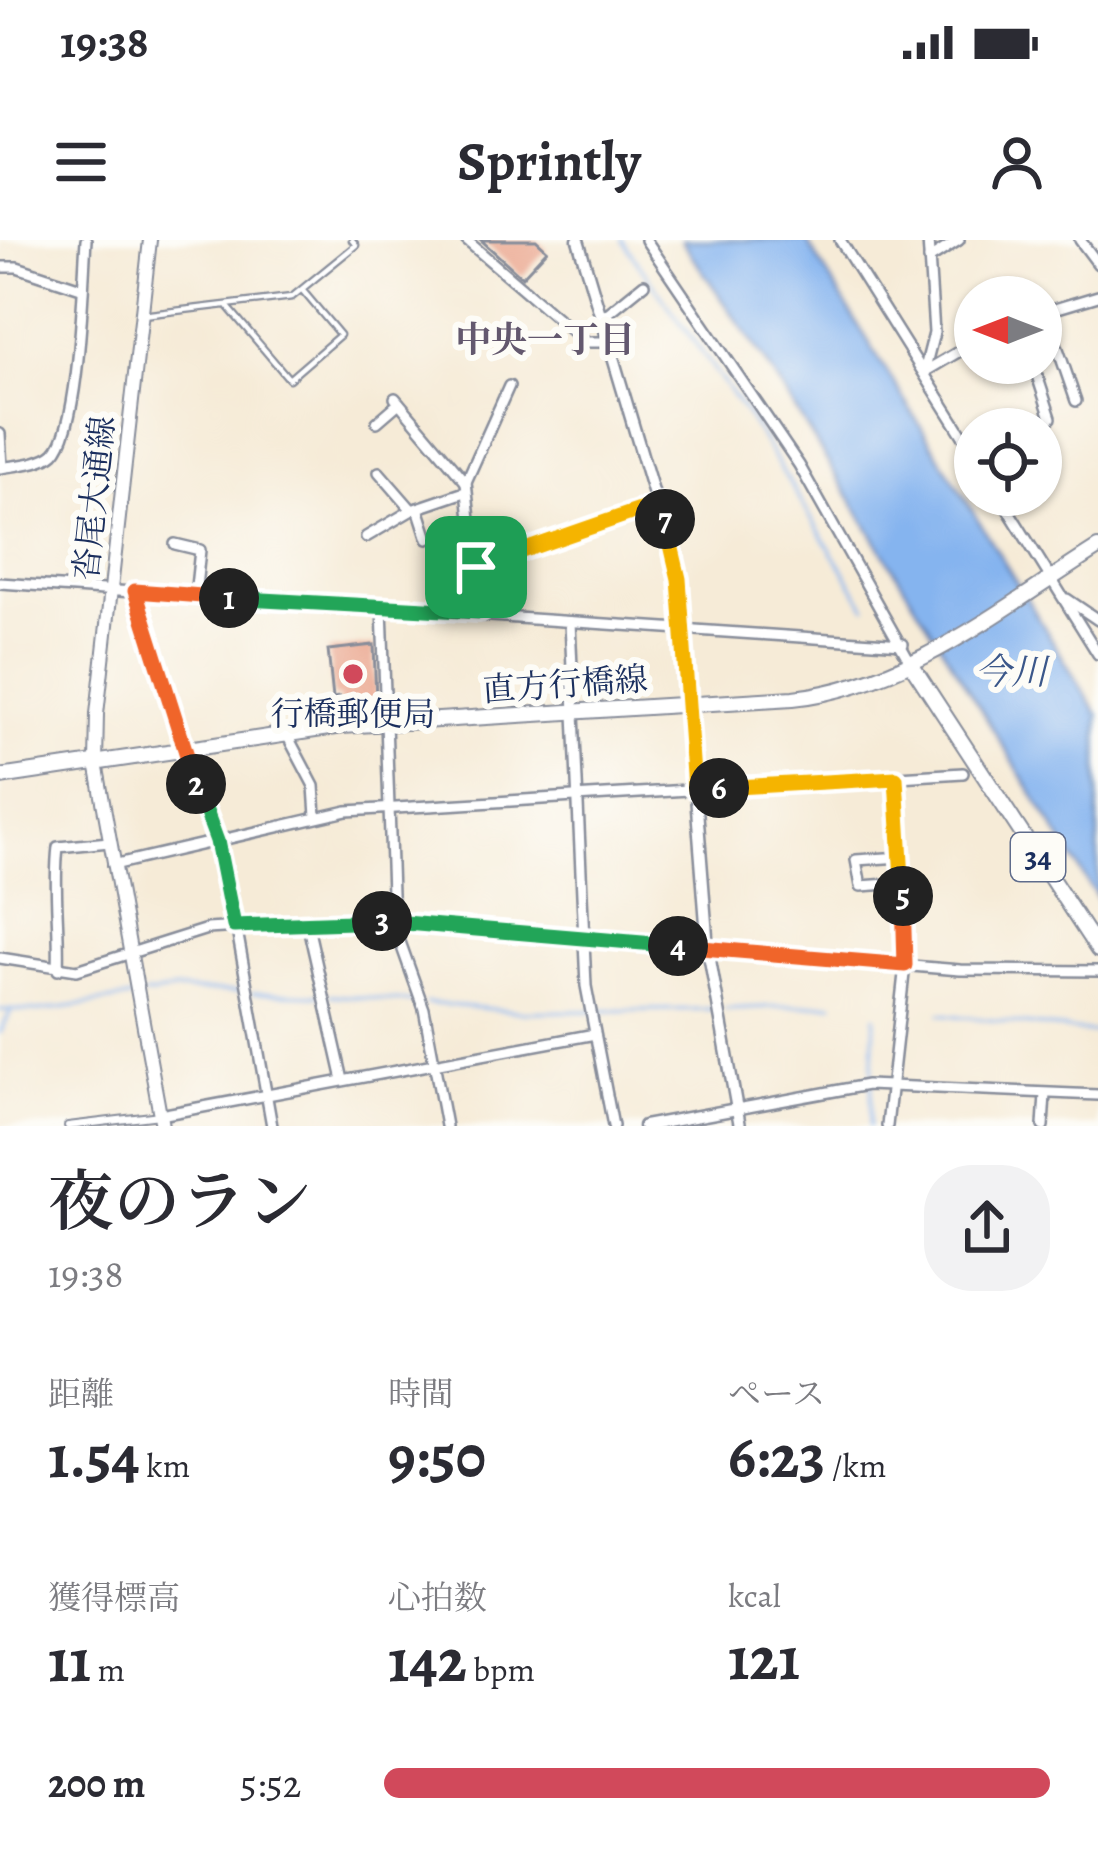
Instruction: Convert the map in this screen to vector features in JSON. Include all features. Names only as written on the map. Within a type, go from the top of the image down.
[{"type":"main road","name":"沓尾大通線","points":[[150,240],[111,589],[97,763],[161,1120]]},
{"type":"main road","name":"直方行橋線","points":[[0,777],[386,722],[820,695],[881,680],[917,661],[1098,548]]},
{"type":"main road","name":"34","points":[[917,661],[1098,950]]},
{"type":"street","points":[[0,434],[1,468],[46,459],[62,442],[74,387],[86,240]]},
{"type":"street","points":[[466,240],[585,342],[609,342]]},
{"type":"street","points":[[578,240],[679,579],[708,949],[740,1126]]},
{"type":"street","points":[[646,240],[772,423],[917,661]]},
{"type":"street","points":[[840,240],[954,421]]},
{"type":"street","points":[[924,372],[934,333],[928,240]]},
{"type":"street","points":[[929,259],[959,240]]},
{"type":"street","points":[[1080,240],[1098,264]]},
{"type":"street","points":[[0,267],[16,266],[81,288]]},
{"type":"street","points":[[602,318],[644,284]]},
{"type":"street","points":[[1062,306],[1098,296]]},
{"type":"street","points":[[924,372],[954,354]]},
{"type":"street","points":[[1062,363],[1076,401]]},
{"type":"street","points":[[480,612],[465,487],[509,386]]},
{"type":"street","points":[[377,422],[397,400],[465,487]]},
{"type":"street","points":[[379,472],[415,509],[428,538]]},
{"type":"street","points":[[366,537],[465,487]]},
{"type":"street","points":[[476,567],[660,503]]},
{"type":"street","points":[[1011,516],[1098,654]]},
{"type":"street","points":[[175,544],[200,550],[195,596]]},
{"type":"street","points":[[0,583],[903,644]]},
{"type":"street","points":[[135,591],[217,841],[272,1126]]},
{"type":"street","points":[[1062,596],[1098,620]]},
{"type":"street","points":[[382,608],[393,922],[421,996],[446,1126]]},
{"type":"street","points":[[570,622],[586,986],[613,1126]]},
{"type":"street","points":[[286,733],[314,786],[316,816]]},
{"type":"street","points":[[113,865],[316,816],[389,807],[963,773]]},
{"type":"street","points":[[887,1126],[905,965],[896,778]]},
{"type":"street","points":[[58,970],[60,921],[53,888],[58,847],[109,842]]},
{"type":"street","points":[[901,857],[856,860],[861,886],[902,883]]},
{"type":"street","points":[[307,922],[344,1081]]},
{"type":"street","points":[[0,958],[58,970],[90,968],[207,929],[393,922],[905,965],[1098,971]]},
{"type":"street","points":[[68,1126],[161,1120],[266,1095],[595,1034]]},
{"type":"street","points":[[644,1126],[891,1085],[1098,1095]]},
{"type":"street","points":[[1043,1126],[1045,1094]]},
{"type":"lane","points":[[142,315],[228,307],[303,291],[356,244],[352,240]]},
{"type":"lane","points":[[228,307],[289,379],[340,335],[303,291]]},
{"type":"water","name":"今川","points":[[681,240],[806,240],[954,481],[954,516],[976,516],[1098,715],[1098,899],[764,359]]},
{"type":"building","points":[[481,240],[536,240],[547,250],[522,277]]},
{"type":"building","name":"行橋郵便局","points":[[374,645],[376,701],[340,705],[339,697],[333,698],[328,650]]},
{"type":"waterway","points":[[622,240],[755,427],[866,607]]},
{"type":"waterway","points":[[144,995],[176,990],[242,992]]},
{"type":"waterway","points":[[252,993],[320,995]]},
{"type":"waterway","points":[[330,995],[416,1002]]},
{"type":"waterway","points":[[0,1010],[40,1011],[135,997]]},
{"type":"waterway","points":[[426,1003],[524,1012],[715,1009]]},
{"type":"waterway","points":[[725,1009],[833,1004]]},
{"type":"waterway","points":[[0,1033],[10,1013]]},
{"type":"waterway","points":[[941,1014],[1098,1033]]},
{"type":"waterway","points":[[870,1126],[875,1016]]},
{"type":"place","name":"行橋郵便局","points":[[353,674]]},
{"type":"district","name":"中央一丁目","points":[[545,339]]},
{"type":"route","points":[[660,503],[679,579],[694,789],[896,778],[905,965],[359,920],[234,926],[217,841],[154,666],[135,591],[480,612],[476,567],[660,503]]}]
